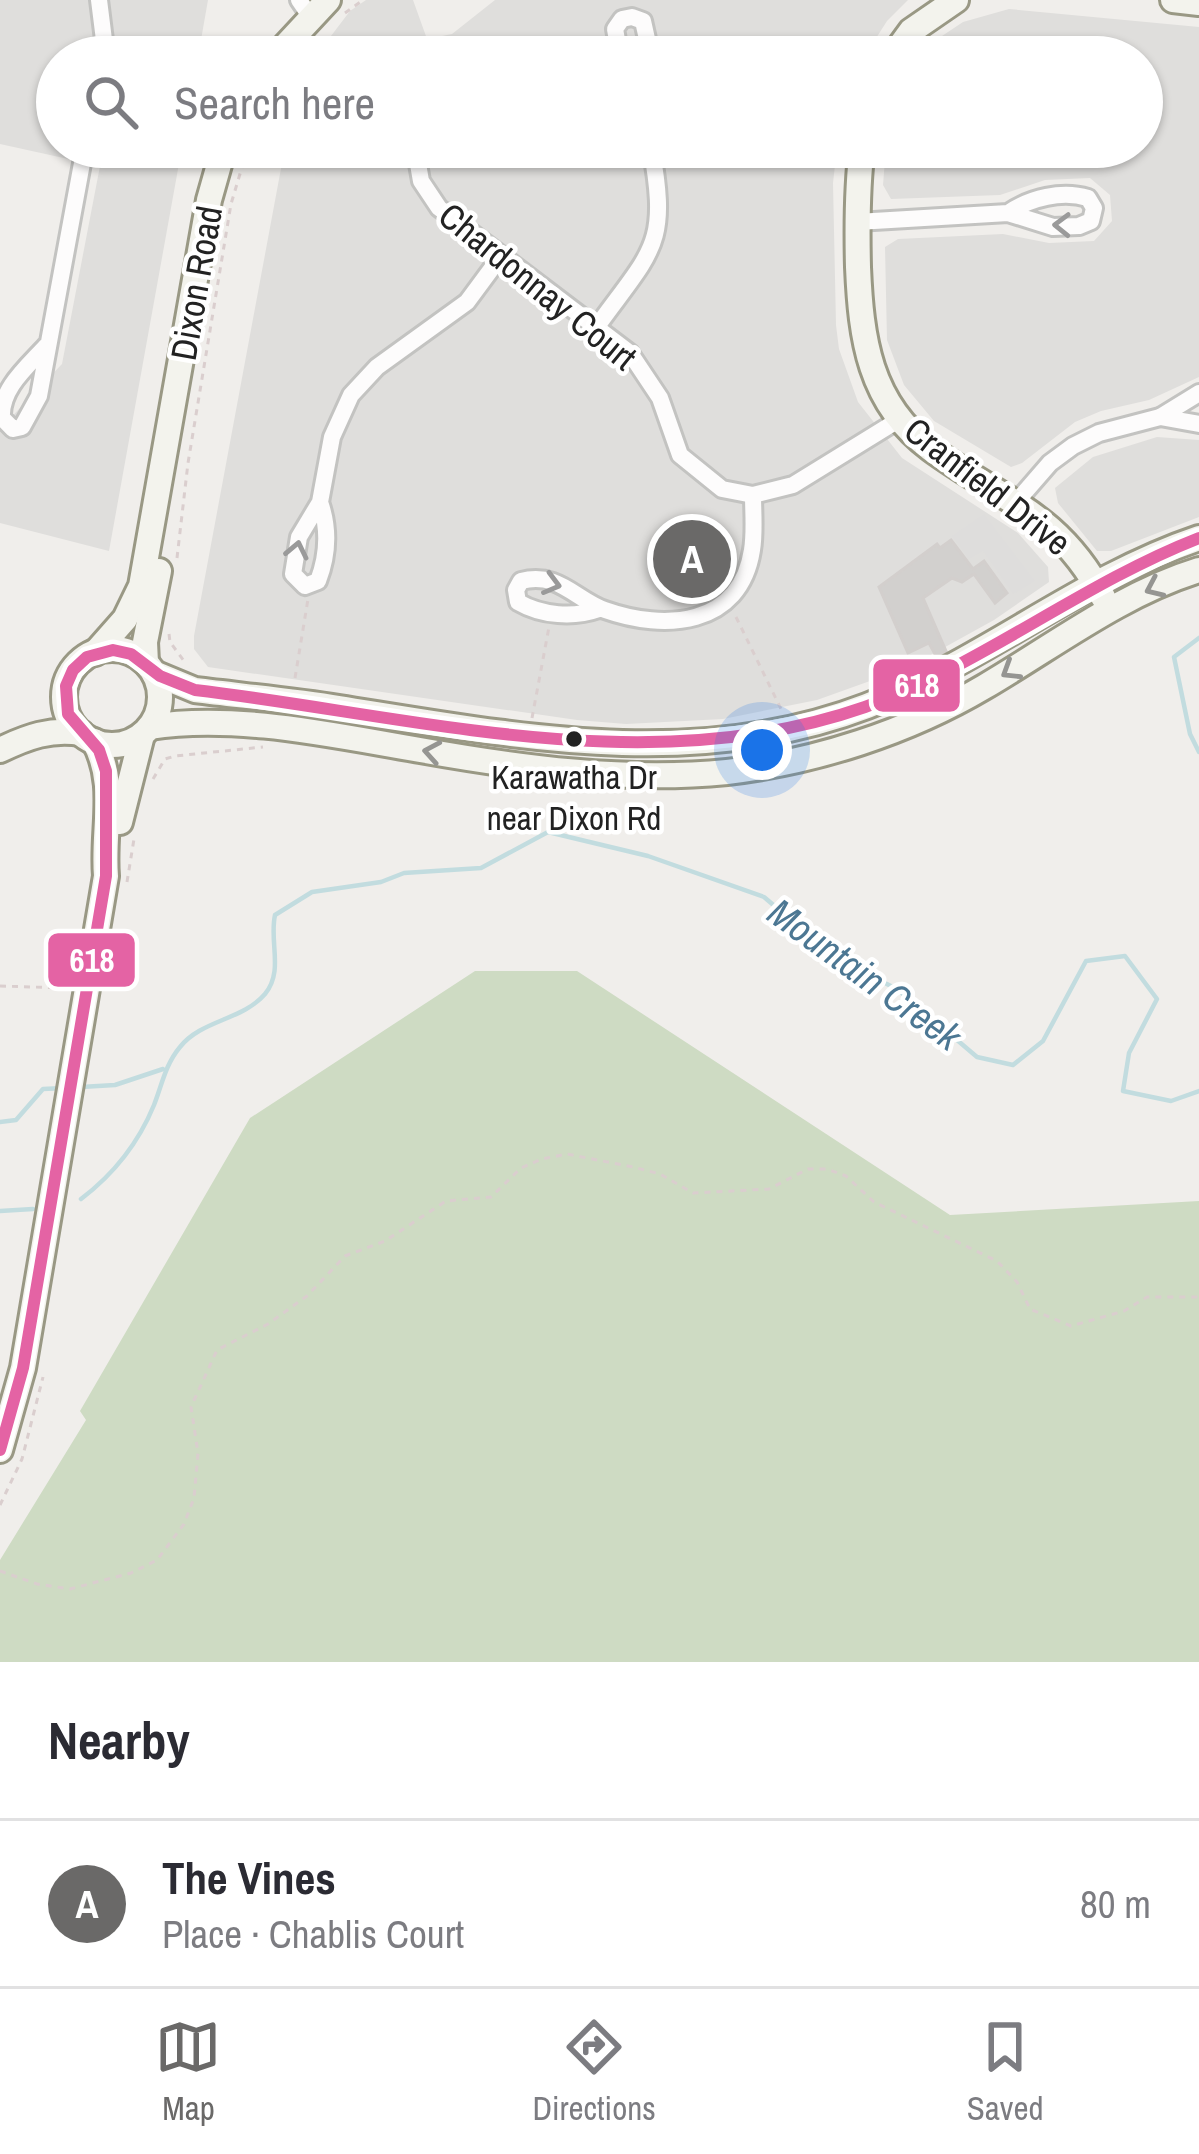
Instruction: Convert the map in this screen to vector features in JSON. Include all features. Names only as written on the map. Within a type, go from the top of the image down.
[{"type":"main road","points":[[907,36],[956,0]]},
{"type":"main road","points":[[1173,0],[1199,3]]},
{"type":"main road","points":[[290,36],[312,5]]},
{"type":"main road","name":"Dixon Road","points":[[95,653],[125,619],[138,594],[218,168]]},
{"type":"main road","name":"Cranfield Drive","points":[[860,168],[856,222],[863,344],[876,382],[900,419],[932,449],[1017,501],[1070,545],[1110,610]]},
{"type":"main road","name":"Dixon Road","points":[[150,668],[145,643],[162,558],[172,420]]},
{"type":"main road","points":[[0,733],[53,709],[72,672],[95,653],[125,651],[195,690],[509,735],[584,743],[698,742],[757,736],[864,707],[988,647],[1095,582],[1199,538]]},
{"type":"main road","points":[[0,750],[46,733],[117,745],[146,731],[194,722],[290,730],[486,761],[621,775],[732,771],[821,753],[911,723],[979,691],[1110,610],[1199,570]]},
{"type":"main road","points":[[0,1450],[23,1368],[77,1052],[116,881],[114,859],[127,785],[160,705],[150,668]]},
{"type":"main road","points":[[65,691],[68,716],[102,756],[110,800],[104,854],[116,881]]},
{"type":"street","points":[[99,0],[104,36]]},
{"type":"street","points":[[616,36],[622,20],[632,17],[643,21],[646,36]]},
{"type":"street","points":[[46,346],[81,168]]},
{"type":"street","name":"Chardonnay Court","points":[[419,168],[421,181],[439,208],[629,353],[652,382],[680,455],[690,466],[722,489],[753,495]]},
{"type":"street","points":[[598,325],[654,244],[661,213],[654,168]]},
{"type":"street","points":[[856,222],[1008,213]]},
{"type":"street","points":[[320,502],[327,541],[322,571],[318,581],[305,586],[295,579],[293,568],[299,537],[320,502],[332,437],[351,395],[377,368],[466,302],[501,256]]},
{"type":"street","points":[[1017,501],[1050,463],[1073,446],[1099,433],[1160,417],[1199,393]]},
{"type":"street","points":[[1160,417],[1199,424]]},
{"type":"street","points":[[599,609],[678,622],[695,619],[723,602],[740,584],[752,553],[753,495],[793,485],[900,419]]},
{"type":"path","points":[[176,568],[188,463],[231,204],[242,168]]},
{"type":"path","points":[[294,683],[309,604],[305,586]]},
{"type":"path","points":[[723,602],[737,619],[783,712]]},
{"type":"path","points":[[169,631],[176,653],[196,669]]},
{"type":"path","points":[[531,720],[548,631]]},
{"type":"path","points":[[151,782],[165,759],[175,756],[273,747]]},
{"type":"path","points":[[116,881],[138,820]]},
{"type":"path","points":[[0,986],[71,989]]},
{"type":"path","points":[[0,1571],[70,1589],[131,1573],[157,1560],[184,1524],[194,1498],[198,1453],[190,1407],[217,1350],[268,1324],[307,1296],[345,1256],[385,1240],[446,1201],[491,1197],[521,1168],[542,1159],[567,1154],[633,1167],[660,1174],[693,1193],[769,1189],[808,1169],[826,1168],[846,1176],[874,1202],[997,1261],[1017,1282],[1030,1309],[1071,1327],[1124,1311],[1148,1297],[1199,1297]]},
{"type":"shaded area","points":[[0,0],[208,0],[202,36],[36,36],[36,152],[0,144]]},
{"type":"shaded area","points":[[366,0],[413,0],[426,36],[331,36],[350,11]]},
{"type":"shaded area","points":[[495,0],[908,0],[877,36],[442,36],[452,34]]},
{"type":"shaded area","points":[[1009,9],[1199,27],[1199,377],[1149,400],[1075,422],[1011,467],[934,421],[904,385],[887,340],[885,247],[898,239],[1003,234],[1049,243],[1094,241],[1112,221],[1110,195],[1090,178],[1045,180],[1000,195],[891,199],[883,185],[884,168],[1163,168],[1163,36],[942,36],[963,22]]},
{"type":"shaded area","points":[[100,168],[178,168],[109,551],[0,523],[0,429],[62,364]]},
{"type":"shaded area","points":[[281,168],[835,168],[836,325],[839,349],[858,402],[902,458],[1018,533],[1048,567],[1049,582],[994,620],[909,667],[817,700],[723,719],[626,724],[577,720],[208,667],[194,649]]},
{"type":"shaded area","points":[[1157,437],[1199,440],[1199,517],[1111,551],[1097,551],[1058,503],[1055,488],[1093,457]]},
{"type":"shaded area","points":[[984,514],[1035,581],[1013,594],[983,551],[969,559],[952,536]]},
{"type":"green space","points":[[475,971],[577,971],[950,1215],[1199,1201],[1199,1662],[0,1662],[0,1560],[86,1420],[80,1411],[250,1118]]},
{"type":"building","points":[[681,519],[720,535],[708,574],[701,572],[697,590],[667,583]]},
{"type":"building","points":[[951,540],[973,569],[984,561],[1007,593],[995,603],[974,574],[962,582],[952,578],[923,598],[946,651],[936,656],[929,643],[908,653],[879,587],[937,544],[940,548]]},
{"type":"waterway","name":"Mountain Creek","points":[[1199,638],[1174,657],[1190,734],[1199,752]]},
{"type":"waterway","name":"Mountain Creek","points":[[81,1199],[133,1145],[180,1047],[265,994],[274,976],[275,915],[312,892],[381,882],[404,873],[481,868],[548,832],[648,856],[764,897],[838,960],[897,989],[977,1057],[1013,1065],[1043,1041],[1086,961],[1125,956],[1157,999],[1129,1053],[1123,1091],[1171,1101],[1199,1091]]},
{"type":"waterway","points":[[81,1087],[115,1085],[163,1069]]},
{"type":"waterway","points":[[0,1122],[16,1120],[43,1089],[64,1088]]},
{"type":"waterway","name":"Mountain Creek","points":[[0,1211],[33,1209]]},
{"type":"transit line","name":"618","points":[[0,1450],[23,1368],[106,876],[106,771],[99,750],[68,714],[66,686],[73,670],[87,657],[113,650],[131,654],[160,676],[195,690],[446,727],[616,742],[700,740],[783,729],[908,690],[1113,578],[1199,538]]},
{"type":"place","name":"The Vines","points":[[692,559]]},
{"type":"place","name":"Karawatha Dr near Dixon Rd","points":[[574,739]]}]
